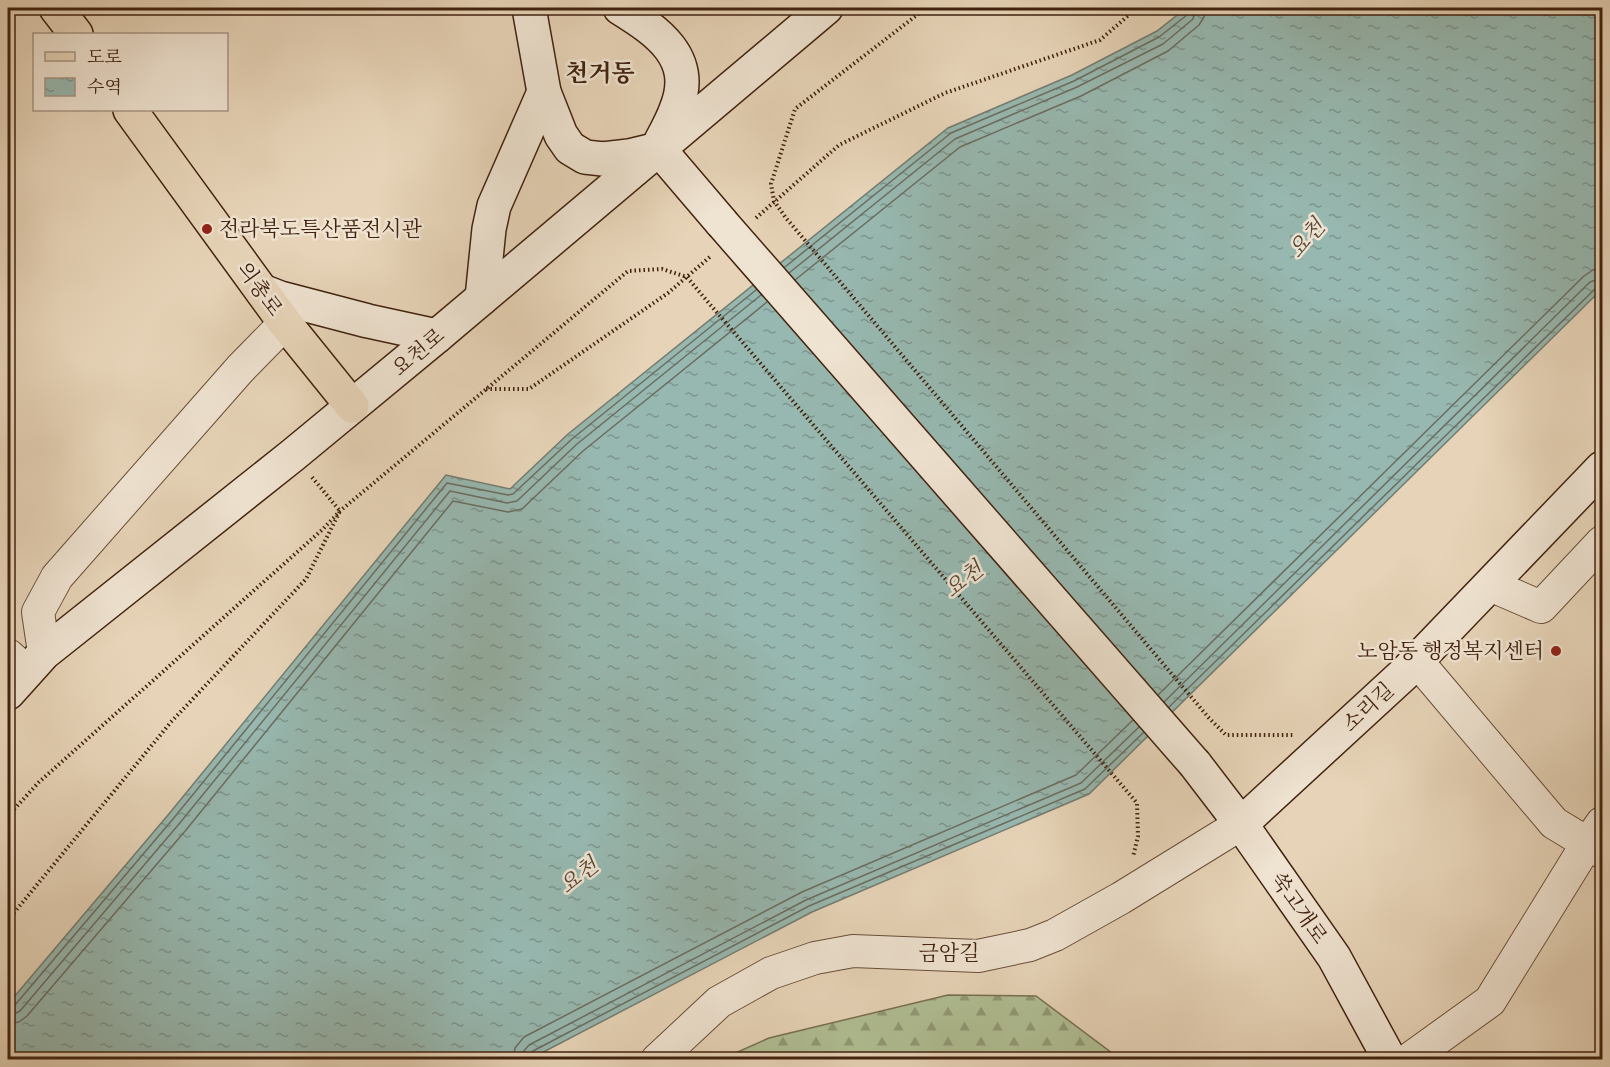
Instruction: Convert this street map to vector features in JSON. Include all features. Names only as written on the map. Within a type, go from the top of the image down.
[{"type":"main road","points":[[56,8],[75,33]]},
{"type":"main road","name":"의총로","points":[[131,111],[285,323],[352,406]]},
{"type":"street","points":[[529,8],[544,92],[561,135],[570,148],[585,157],[603,159],[629,156],[658,148],[678,105],[682,83],[680,64],[674,51],[663,39],[620,8]]},
{"type":"street","name":"요천로","points":[[21,668],[293,455],[826,8]]},
{"type":"street","points":[[482,298],[489,229],[494,206],[544,92]]},
{"type":"street","points":[[658,148],[735,224]]},
{"type":"street","name":"쑥고개로","points":[[735,224],[1196,764],[1334,957],[1390,1059]]},
{"type":"street","points":[[262,291],[279,298],[368,321],[437,336]]},
{"type":"street","points":[[21,668],[38,612],[57,577],[240,369],[285,323]]},
{"type":"street","name":"소리길","points":[[1241,824],[1417,661],[1602,468]]},
{"type":"street","points":[[1490,585],[1541,608],[1602,542]]},
{"type":"street","points":[[1408,1059],[1490,1001],[1597,839],[1554,823],[1417,661]]},
{"type":"street","name":"금암길","points":[[657,1059],[719,1002],[771,973],[815,958],[853,951],[978,956],[1030,945],[1055,935],[1121,898],[1241,824]]},
{"type":"path","points":[[926,8],[795,110],[771,184],[774,201],[1209,718],[1226,735],[1337,735]]},
{"type":"path","points":[[735,224],[774,201],[839,145],[945,93],[1100,40],[1137,8]]},
{"type":"path","points":[[486,389],[529,389],[668,294],[713,255]]},
{"type":"path","points":[[8,816],[39,782],[323,529],[340,511],[628,271],[662,268],[687,277],[1137,803],[1138,836],[1121,898]]},
{"type":"path","points":[[293,455],[340,511]]},
{"type":"path","points":[[8,920],[171,722],[306,579],[340,511]]},
{"type":"green space","points":[[948,995],[1036,996],[1120,1059],[722,1059],[769,1038]]},
{"type":"water","name":"요천","points":[[1186,8],[1602,8],[1602,289],[1089,794],[812,912],[530,1059],[8,1060],[8,1004],[168,815],[446,475],[510,489],[568,434],[948,128],[1072,75],[1157,31]]},
{"type":"place","name":"전라북도특산품전시관","points":[[207,229]]},
{"type":"place","name":"노암동 행정복지센터","points":[[1556,651]]},
{"type":"district","name":"천거동","points":[[600,73]]}]
